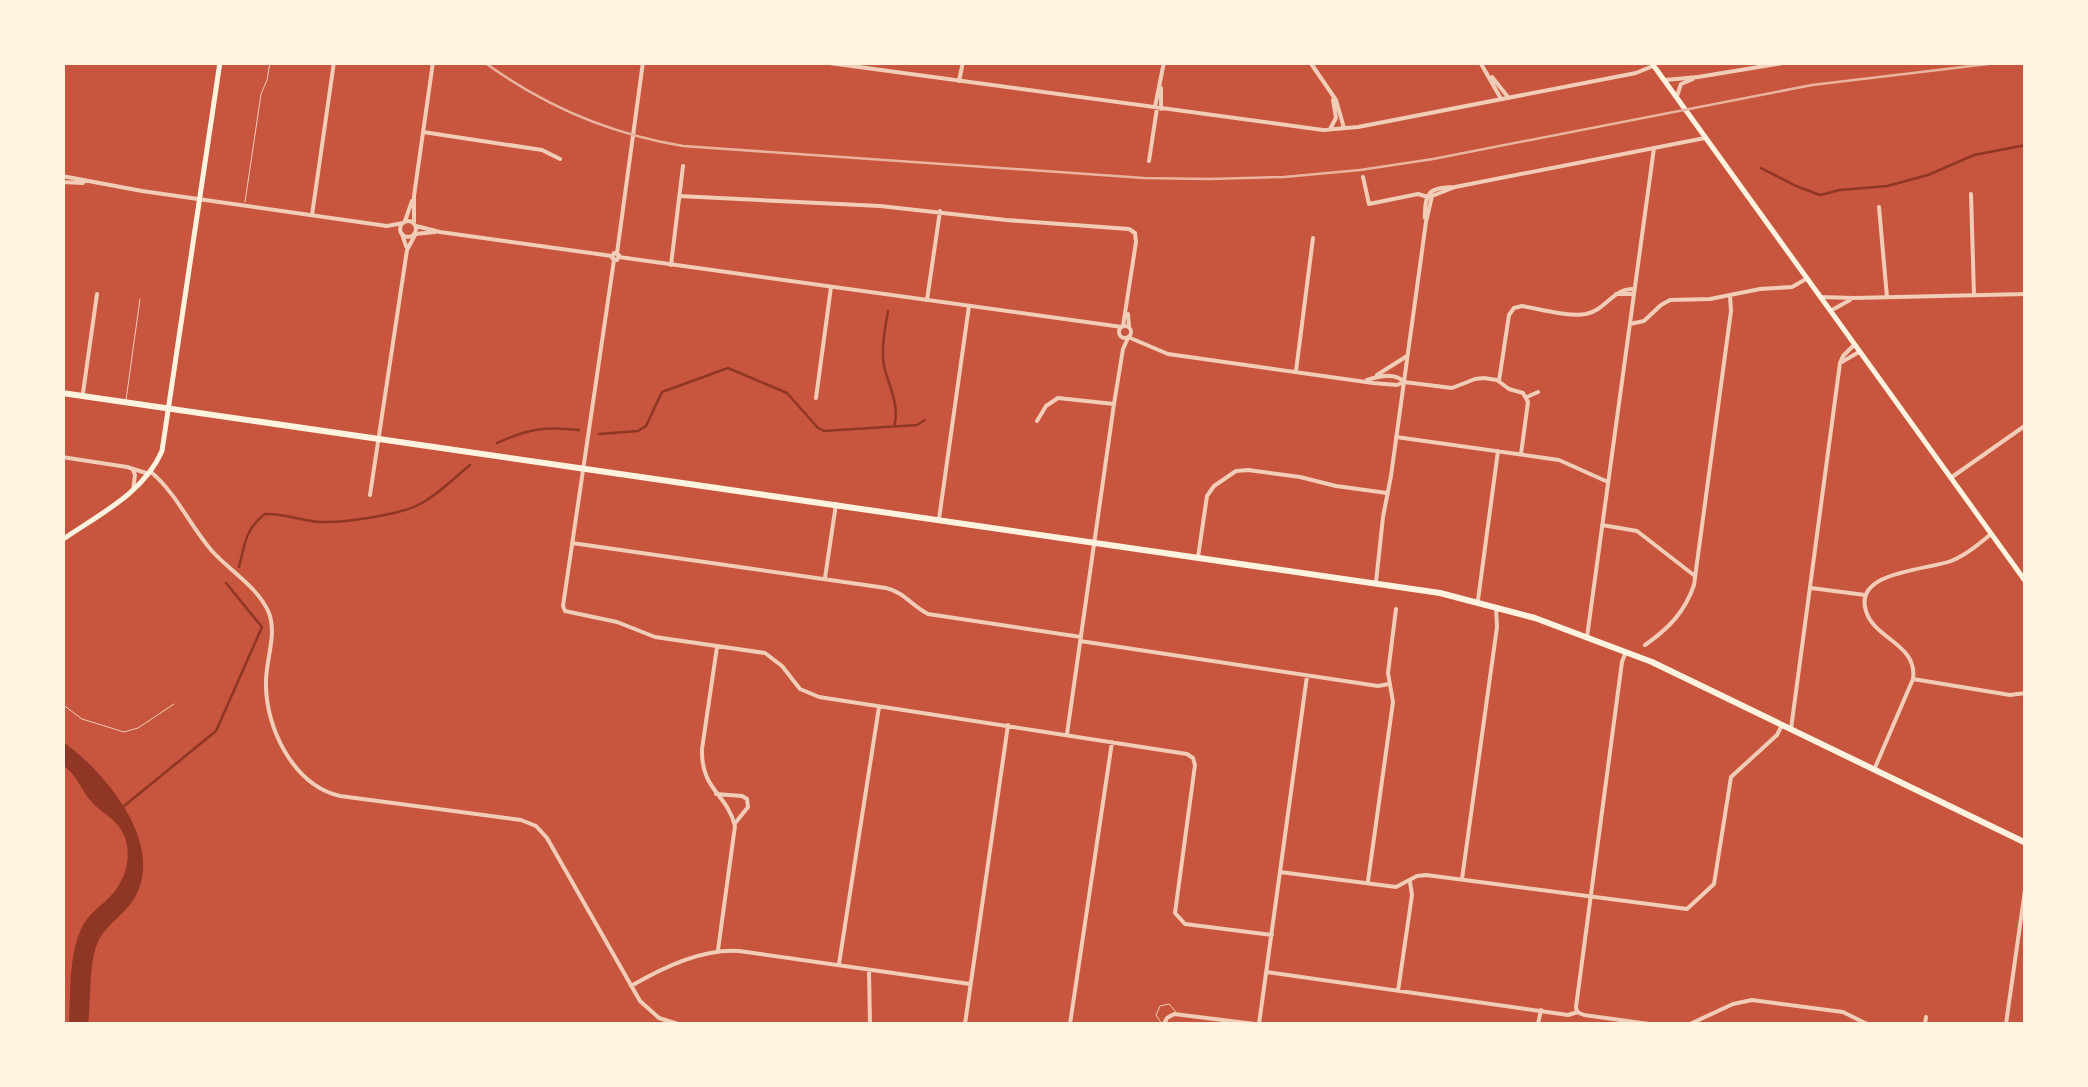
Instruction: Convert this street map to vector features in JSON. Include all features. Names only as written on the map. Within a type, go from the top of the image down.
[{"type":"highway","points":[[62,394],[1440,592],[1500,608],[1652,662],[2026,843]]},
{"type":"main road","points":[[62,540],[133,490],[151,473],[162,452],[220,62]]},
{"type":"main road","points":[[1652,64],[2026,582]]},
{"type":"street","points":[[312,215],[334,62]]},
{"type":"street","points":[[370,495],[406,250],[415,234],[414,196],[434,62]]},
{"type":"street","points":[[644,62],[563,606],[568,613],[616,622],[655,637],[765,653],[782,666],[800,689],[819,697],[1187,754],[1195,765],[1175,914],[1185,924],[1272,935]]},
{"type":"street","points":[[822,62],[1330,130],[1636,73],[1652,64]]},
{"type":"street","points":[[958,81],[963,62]]},
{"type":"street","points":[[1149,161],[1164,62]]},
{"type":"street","points":[[1310,62],[1336,100],[1344,128]]},
{"type":"street","points":[[1480,62],[1505,99]]},
{"type":"street","points":[[1664,80],[1788,62]]},
{"type":"street","points":[[1676,97],[1682,84],[1698,77]]},
{"type":"street","points":[[1330,90],[1336,112],[1330,130]]},
{"type":"street","points":[[423,132],[542,150],[560,159]]},
{"type":"street","points":[[1363,177],[1369,204],[1430,196],[1454,186],[1705,138]]},
{"type":"street","points":[[1587,637],[1654,148]]},
{"type":"street","points":[[671,265],[684,166]]},
{"type":"street","points":[[62,179],[387,226],[408,238],[440,232]]},
{"type":"street","points":[[1971,194],[1974,295]]},
{"type":"street","points":[[406,250],[400,227],[414,196]]},
{"type":"street","points":[[679,196],[815,201],[1134,231],[1136,242],[1123,349],[1067,734]]},
{"type":"street","points":[[1376,582],[1430,196]]},
{"type":"street","points":[[1880,206],[1886,298]]},
{"type":"street","points":[[927,300],[940,211]]},
{"type":"street","points":[[387,226],[404,222],[440,232],[1098,324],[1125,332],[1168,354],[1296,372],[1452,388],[1478,378],[1500,381],[1527,397],[1521,454]]},
{"type":"street","points":[[1296,372],[1313,238]]},
{"type":"street","points":[[1630,320],[1640,322],[1648,318],[1670,300],[1792,287],[1806,279]]},
{"type":"street","points":[[816,398],[831,287]]},
{"type":"street","points":[[1500,381],[1512,310],[1522,306],[1583,314],[1616,294],[1634,292]]},
{"type":"street","points":[[82,396],[96,294]]},
{"type":"street","points":[[1819,297],[2026,294]]},
{"type":"street","points":[[1645,644],[1680,614],[1695,576],[1730,296]]},
{"type":"street","points":[[1830,311],[1854,298]]},
{"type":"street","points":[[939,519],[969,306]]},
{"type":"street","points":[[1280,872],[1396,887],[1426,875],[1682,909],[1694,905],[1714,884],[1730,777],[1786,727],[1810,588],[1840,363],[1854,345]]},
{"type":"street","points":[[1840,363],[1859,352]]},
{"type":"street","points":[[1373,378],[1407,356]]},
{"type":"street","points":[[1363,381],[1397,377],[1404,382]]},
{"type":"street","points":[[1527,397],[1538,392]]},
{"type":"street","points":[[1037,421],[1046,406],[1058,398],[1114,404]]},
{"type":"street","points":[[1951,478],[2026,425]]},
{"type":"street","points":[[1396,437],[1569,462],[1608,482]]},
{"type":"street","points":[[1478,602],[1498,451]]},
{"type":"street","points":[[62,457],[151,473],[165,484],[211,549],[264,603],[272,624],[266,681],[269,712],[284,749],[306,779],[335,794],[521,820],[536,826],[547,838],[640,1001],[659,1018],[678,1024]]},
{"type":"street","points":[[129,467],[134,472],[133,490]]},
{"type":"street","points":[[1198,556],[1209,492],[1236,471],[1300,477],[1387,493]]},
{"type":"street","points":[[825,578],[836,504]]},
{"type":"street","points":[[1602,525],[1637,532],[1695,576]]},
{"type":"street","points":[[1874,770],[1914,669],[1912,660],[1871,620],[1865,608],[1870,587],[1881,578],[1953,560],[1991,534]]},
{"type":"street","points":[[572,543],[898,590],[928,614],[1307,676],[1378,686],[1390,684]]},
{"type":"street","points":[[1810,588],[1866,596]]},
{"type":"street","points":[[1462,879],[1500,608]]},
{"type":"street","points":[[1368,883],[1393,702],[1388,673],[1396,609]]},
{"type":"street","points":[[717,647],[702,753],[707,779],[730,812],[735,828]]},
{"type":"street","points":[[1577,1010],[1626,652]]},
{"type":"street","points":[[1163,1024],[1169,1016],[1178,1014],[1257,1024],[1307,676]]},
{"type":"street","points":[[1912,679],[2010,695],[2026,692]]},
{"type":"street","points":[[838,965],[879,707]]},
{"type":"street","points":[[965,1024],[1008,726]]},
{"type":"street","points":[[1070,1024],[1112,742]]},
{"type":"street","points":[[716,794],[748,800],[748,807],[736,821],[718,950]]},
{"type":"street","points":[[1398,991],[1412,895],[1410,881]]},
{"type":"street","points":[[2006,1024],[2026,883]]},
{"type":"street","points":[[631,986],[718,950],[970,984]]},
{"type":"street","points":[[869,970],[870,1024]]},
{"type":"street","points":[[1267,972],[1540,1010],[1577,1010],[1584,1016],[1649,1024]]},
{"type":"street","points":[[1690,1024],[1733,1004],[1752,1000],[1843,1012],[1867,1024]]},
{"type":"street","points":[[1538,1024],[1540,1010]]},
{"type":"lane","points":[[244,206],[261,94],[270,62]]},
{"type":"lane","points":[[125,402],[140,299]]},
{"type":"lane","points":[[62,704],[82,720],[124,732],[138,728],[174,704]]},
{"type":"lane","points":[[1163,1024],[1156,1014],[1160,1006],[1170,1005],[1178,1014]]},
{"type":"shaded area","points":[[62,741],[110,787],[135,828],[142,849],[143,871],[138,891],[96,947],[88,1024],[69,1024],[75,948],[87,919],[119,885],[128,852],[120,828],[93,804],[63,765]]},
{"type":"waterway","points":[[1761,168],[1820,195],[1887,186],[1928,175],[1974,155],[2026,145]]},
{"type":"waterway","points":[[888,311],[883,356],[895,405],[894,426]]},
{"type":"waterway","points":[[599,434],[638,431],[646,426],[662,392],[728,368],[787,393],[824,431],[917,425],[925,420]]},
{"type":"waterway","points":[[497,443],[537,430],[579,430]]},
{"type":"waterway","points":[[239,567],[250,531],[265,514],[330,522],[399,512],[427,500],[470,465]]},
{"type":"waterway","points":[[124,806],[216,731],[262,627],[226,583]]},
{"type":"railway","points":[[484,62],[530,92],[579,116],[630,134],[683,146],[1144,178],[1209,179],[1360,170],[1812,85],[2005,62]]}]
